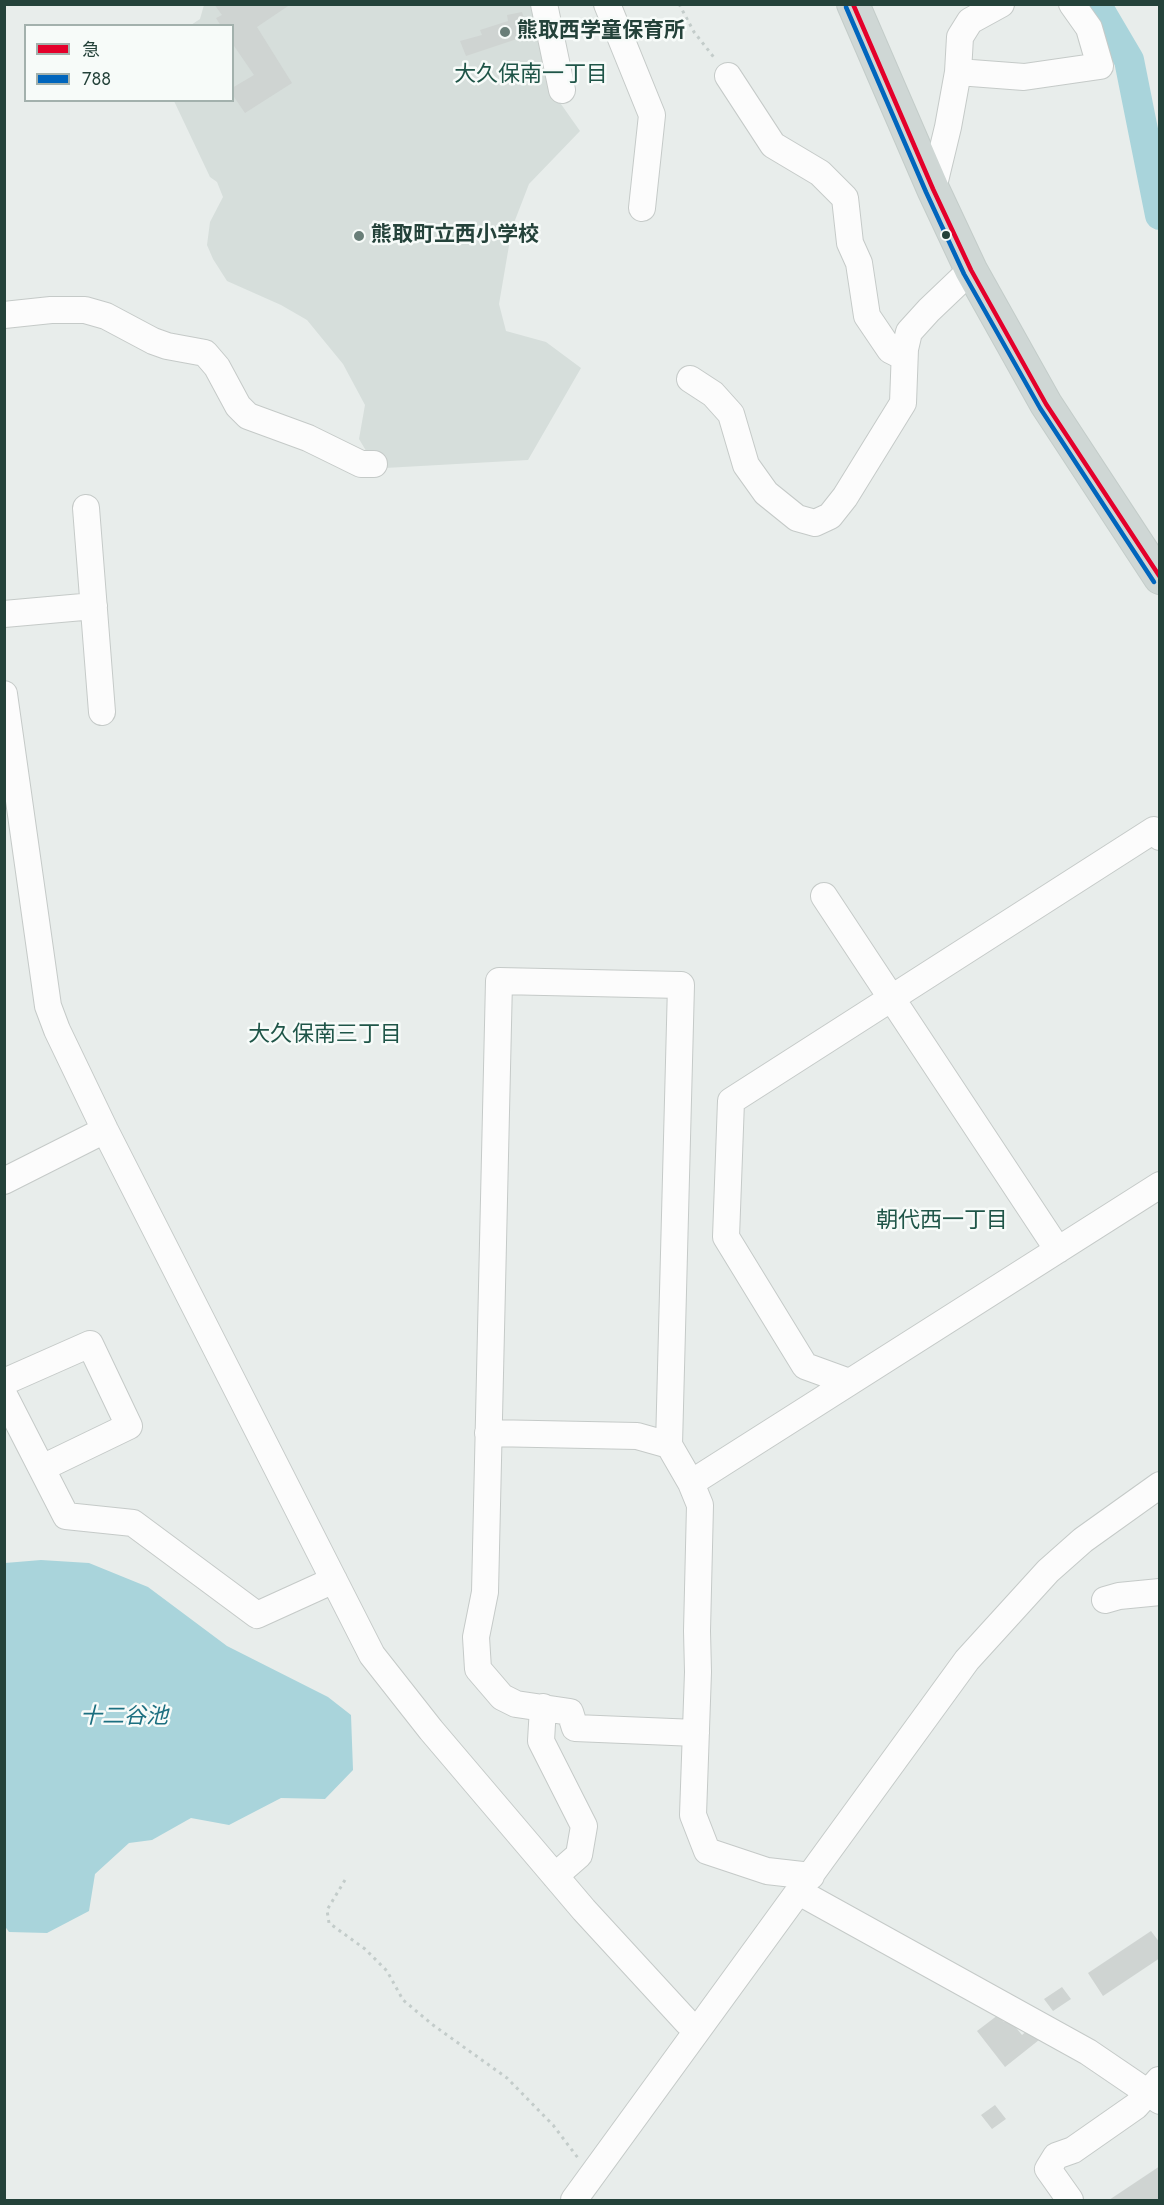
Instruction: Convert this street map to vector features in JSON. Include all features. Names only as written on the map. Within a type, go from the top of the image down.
[{"type":"main road","points":[[853,4],[933,189],[971,270],[1046,404],[1160,578]]},
{"type":"street","points":[[544,4],[562,90]]},
{"type":"street","points":[[607,4],[652,115],[642,208]]},
{"type":"street","points":[[933,189],[958,72],[960,36],[970,21],[1001,4]]},
{"type":"street","points":[[958,72],[1024,77],[1100,66],[1089,28],[1072,4]]},
{"type":"street","points":[[728,76],[773,145],[820,173],[845,198],[850,243],[860,263],[867,316],[890,350],[904,357]]},
{"type":"street","points":[[690,379],[713,394],[730,414],[746,465],[766,493],[797,518],[815,523],[830,516],[845,497],[903,403],[904,357],[909,332],[971,270]]},
{"type":"street","points":[[4,315],[51,310],[85,310],[106,316],[153,341],[205,353],[217,368],[238,406],[248,416],[308,438],[361,464],[375,464]]},
{"type":"street","points":[[86,508],[102,712]]},
{"type":"street","points":[[4,614],[93,606]]},
{"type":"street","points":[[4,693],[12,814],[48,1006],[57,1030],[105,1130],[372,1655],[431,1730],[584,1910],[687,2022],[697,2028]]},
{"type":"street","points":[[849,1382],[805,1366],[726,1237],[731,1101],[1154,830],[1160,837]]},
{"type":"street","points":[[824,896],[1058,1250]]},
{"type":"street","points":[[696,1733],[575,1728],[570,1712],[516,1704],[502,1697],[478,1669],[476,1637],[485,1592],[499,981],[681,986],[669,1445],[691,1483],[700,1505],[696,1733],[693,1815],[707,1851],[805,1884],[1156,2091],[1072,2150],[1056,2156],[1048,2169],[1070,2200]]},
{"type":"street","points":[[5,1180],[105,1130]]},
{"type":"street","points":[[691,1483],[1160,1185]]},
{"type":"street","points":[[4,1382],[90,1344],[129,1426],[42,1468]]},
{"type":"street","points":[[4,1395],[66,1516],[133,1523],[258,1615],[334,1580]]},
{"type":"street","points":[[488,1433],[637,1436],[669,1445]]},
{"type":"street","points":[[574,2200],[967,1660],[1048,1571],[1083,1540],[1160,1485]]},
{"type":"street","points":[[1105,1600],[1119,1596],[1160,1592]]},
{"type":"street","points":[[543,1707],[541,1741],[584,1826],[579,1855],[555,1876]]},
{"type":"path","points":[[679,4],[694,32],[728,76]]},
{"type":"path","points":[[345,1880],[327,1910],[329,1923],[364,1949],[387,1971],[403,2000],[433,2025],[507,2078],[554,2125],[592,2176]]},
{"type":"shaded area","name":"熊取町立西小学校","points":[[204,5],[530,5],[544,34],[556,97],[580,131],[529,184],[512,228],[499,304],[506,331],[546,342],[581,368],[528,460],[385,468],[374,464],[359,439],[365,405],[343,364],[307,320],[281,305],[227,281],[207,245],[210,222],[223,197],[217,182],[210,177],[174,102],[234,102],[234,24],[192,24],[200,19]]},
{"type":"water","name":"十二谷池","points":[[41,1560],[89,1563],[148,1587],[227,1646],[328,1697],[351,1715],[353,1770],[325,1799],[281,1798],[229,1825],[191,1818],[152,1840],[129,1843],[95,1874],[89,1911],[47,1933],[9,1932],[4,1925],[5,1563]]},
{"type":"building","points":[[214,4],[291,4],[257,27],[292,83],[245,113],[234,97],[234,87],[254,75],[234,46],[234,24],[220,24],[216,18],[222,15]]},
{"type":"building","name":"熊取西学童保育所","points":[[522,12],[529,35],[466,56],[460,41],[482,35],[480,30],[508,21],[507,15]]},
{"type":"building","points":[[1151,1931],[1160,1943],[1160,1958],[1103,1996],[1088,1973]]},
{"type":"building","points":[[1062,1987],[1071,1999],[1053,2011],[1044,1999]]},
{"type":"building","points":[[998,2015],[1004,2022],[1009,2019],[1022,2035],[1030,2028],[1039,2040],[1005,2067],[977,2031]]},
{"type":"building","points":[[995,2105],[1006,2119],[992,2129],[981,2115]]},
{"type":"building","points":[[1160,2166],[1160,2200],[1109,2200]]},
{"type":"waterway","points":[[1096,4],[1129,60],[1160,215]]},
{"type":"transit line","name":"急","points":[[853,4],[933,189],[971,270],[1046,404],[1160,577]]},
{"type":"transit line","name":"788","points":[[846,7],[964,274],[1040,408],[1154,582]]},
{"type":"place","name":"熊取西学童保育所","points":[[505,32]]},
{"type":"place","name":"熊取町立西小学校","points":[[359,236]]},
{"type":"district","name":"大久保南一丁目","points":[[531,76]]},
{"type":"district","name":"大久保南三丁目","points":[[325,1036]]},
{"type":"district","name":"朝代西一丁目","points":[[942,1222]]}]
